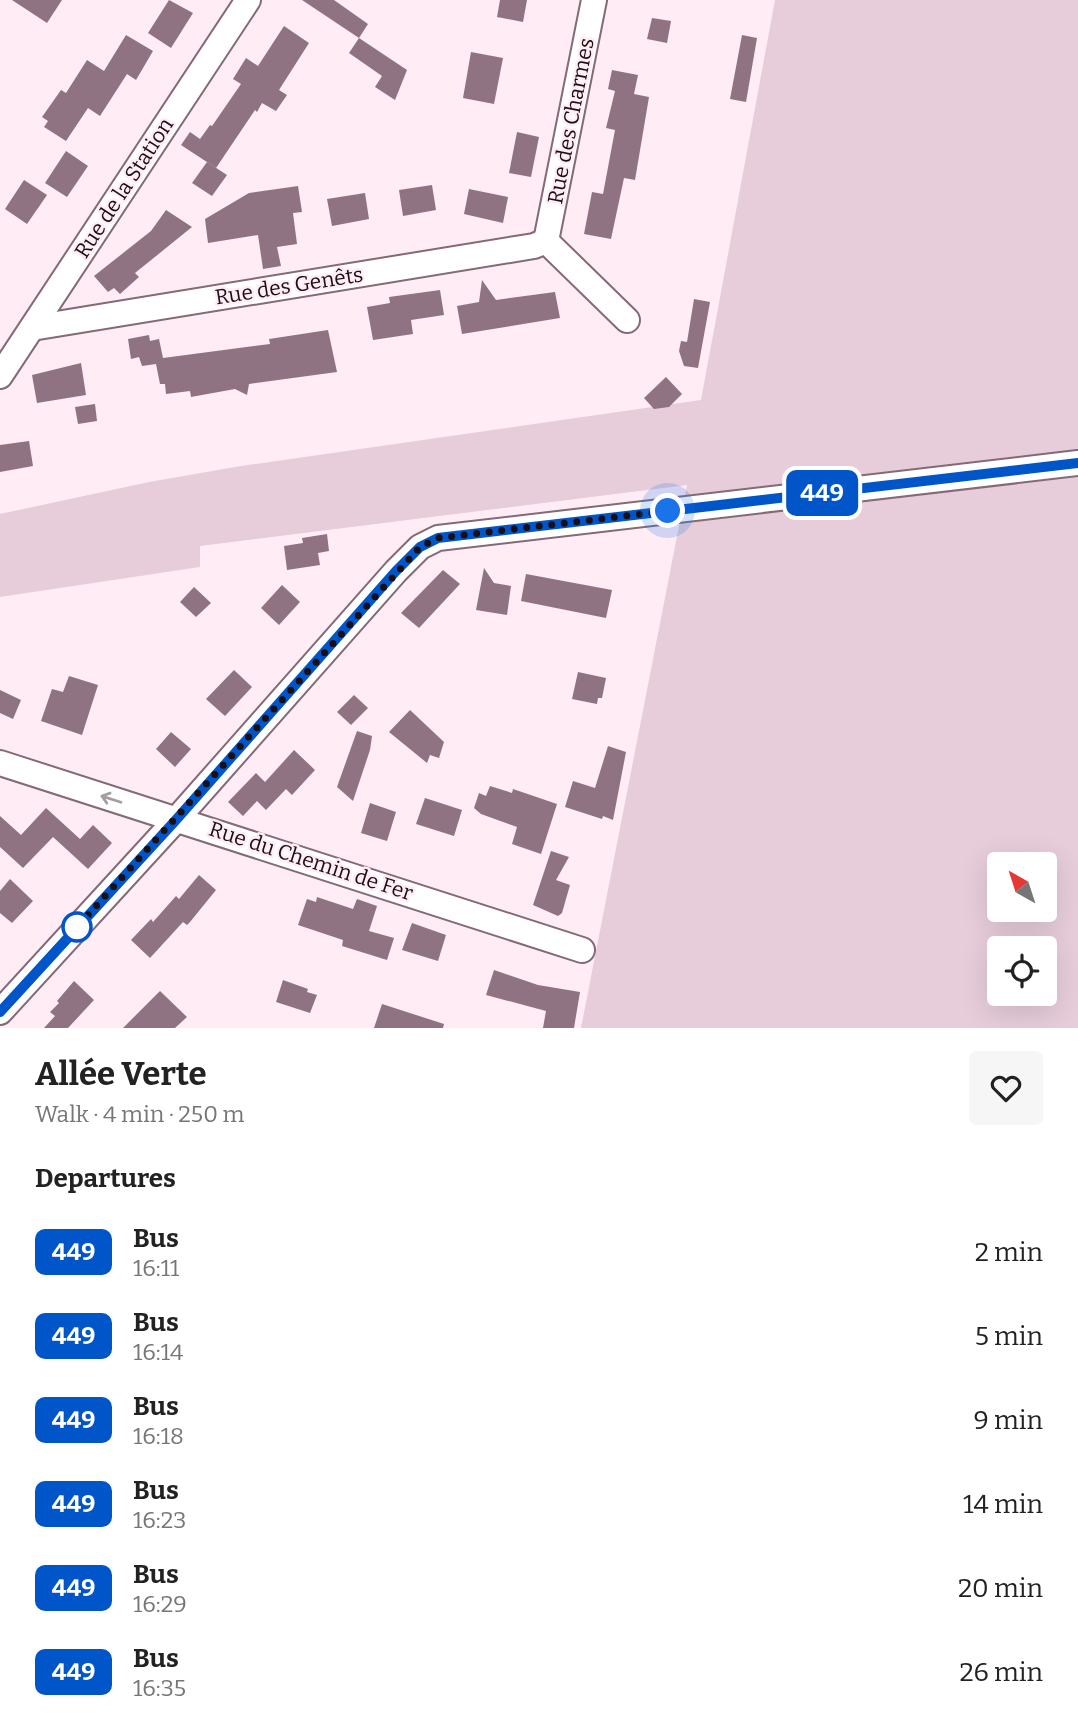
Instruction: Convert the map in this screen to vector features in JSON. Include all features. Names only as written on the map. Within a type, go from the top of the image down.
[{"type":"street","name":"Rue de la Station","points":[[0,376],[248,0]]},
{"type":"street","name":"Rue des Charmes","points":[[546,241],[594,0]]},
{"type":"street","name":"Rue des Genêts","points":[[32,328],[520,248],[546,241]]},
{"type":"street","points":[[546,241],[627,320]]},
{"type":"street","points":[[0,1012],[420,547],[438,538],[1078,463]]},
{"type":"street","name":"Rue du Chemin de Fer","points":[[0,763],[175,821],[194,823],[582,950]]},
{"type":"shaded area","points":[[775,0],[1078,0],[1078,1028],[581,1028],[687,485],[200,546],[200,567],[0,597],[0,514],[149,482],[241,466],[701,400]]},
{"type":"building","points":[[12,0],[62,0],[47,23]]},
{"type":"building","points":[[169,0],[193,13],[171,48],[148,33]]},
{"type":"building","points":[[302,0],[334,0],[368,24],[359,38]]},
{"type":"building","points":[[500,0],[527,0],[523,22],[497,17]]},
{"type":"building","points":[[652,18],[671,21],[667,43],[647,39]]},
{"type":"building","points":[[284,26],[309,43],[279,90],[287,95],[276,111],[262,103],[257,112],[255,110],[216,168],[181,145],[190,132],[200,139],[210,125],[212,126],[241,84],[233,79],[246,58],[258,66]]},
{"type":"building","points":[[126,35],[153,51],[136,80],[127,74],[100,116],[88,108],[66,141],[44,127],[48,121],[42,117],[61,90],[66,93],[87,60],[104,71]]},
{"type":"building","points":[[742,35],[757,38],[746,102],[730,99]]},
{"type":"building","points":[[359,38],[407,70],[395,100],[375,87],[382,76],[349,53]]},
{"type":"building","points":[[471,52],[503,58],[494,104],[463,98]]},
{"type":"building","points":[[612,70],[638,75],[634,94],[649,97],[635,180],[624,178],[611,239],[584,234],[592,192],[603,194],[615,130],[606,128],[615,91],[608,89]]},
{"type":"building","points":[[517,132],[539,137],[531,177],[509,173]]},
{"type":"building","points":[[66,151],[88,166],[67,197],[45,183]]},
{"type":"building","points":[[207,162],[227,175],[212,196],[192,183]]},
{"type":"building","points":[[24,180],[47,195],[27,224],[5,209]]},
{"type":"building","points":[[432,185],[436,210],[403,216],[399,190]]},
{"type":"building","points":[[298,186],[302,212],[293,213],[297,244],[277,247],[281,266],[263,269],[258,235],[208,243],[205,219],[249,193]]},
{"type":"building","points":[[469,189],[508,197],[503,223],[464,214]]},
{"type":"building","points":[[365,193],[369,219],[332,226],[327,199]]},
{"type":"building","points":[[166,210],[192,227],[135,273],[139,277],[120,294],[114,288],[108,292],[94,276],[151,231]]},
{"type":"building","points":[[482,280],[496,300],[555,292],[560,318],[462,334],[457,306],[479,302]]},
{"type":"building","points":[[440,290],[444,315],[411,320],[413,334],[373,340],[367,307],[390,303],[389,297]]},
{"type":"building","points":[[694,299],[710,302],[698,368],[684,366],[679,351],[681,341],[687,342]]},
{"type":"building","points":[[328,330],[337,372],[249,384],[247,395],[235,389],[191,397],[190,391],[166,394],[165,384],[160,384],[156,364],[142,366],[139,357],[131,359],[128,339],[149,335],[150,341],[159,339],[163,358],[270,344],[269,339]]},
{"type":"building","points":[[81,363],[86,395],[37,403],[32,375]]},
{"type":"building","points":[[666,377],[682,394],[669,407],[654,409],[644,398]]},
{"type":"building","points":[[95,404],[97,421],[78,424],[75,407]]},
{"type":"building","points":[[29,441],[33,466],[0,472],[0,445]]},
{"type":"building","points":[[327,534],[329,551],[318,553],[320,565],[287,570],[284,546],[303,543],[302,538]]},
{"type":"building","points":[[484,568],[494,583],[511,586],[507,615],[476,610]]},
{"type":"building","points":[[443,570],[460,584],[419,628],[401,613]]},
{"type":"building","points":[[526,574],[612,590],[606,618],[521,601]]},
{"type":"building","points":[[282,585],[300,602],[279,625],[261,608]]},
{"type":"building","points":[[194,587],[211,603],[196,617],[180,602]]},
{"type":"building","points":[[234,670],[252,687],[225,716],[206,699]]},
{"type":"building","points":[[578,672],[606,678],[602,698],[598,698],[597,704],[572,699]]},
{"type":"building","points":[[69,676],[98,685],[82,735],[41,721],[52,689],[63,692]]},
{"type":"building","points":[[0,690],[21,700],[13,719],[0,713]]},
{"type":"building","points":[[354,695],[368,708],[351,725],[337,712]]},
{"type":"building","points":[[410,710],[444,742],[439,758],[430,755],[427,763],[389,732]]},
{"type":"building","points":[[357,731],[372,736],[353,801],[337,787]]},
{"type":"building","points":[[171,732],[191,749],[175,767],[156,749]]},
{"type":"building","points":[[608,746],[626,752],[613,820],[565,807],[573,781],[595,788]]},
{"type":"building","points":[[294,750],[315,770],[292,795],[286,789],[266,810],[257,801],[243,816],[228,802],[256,773],[265,782]]},
{"type":"building","points":[[490,786],[512,793],[513,789],[557,804],[541,854],[512,844],[517,827],[481,814],[474,808],[479,793],[486,796]]},
{"type":"building","points":[[425,798],[462,810],[454,836],[416,824]]},
{"type":"building","points":[[370,803],[396,812],[387,841],[361,833]]},
{"type":"building","points":[[46,808],[80,839],[93,825],[112,843],[88,869],[53,837],[23,868],[0,847],[0,816],[21,835]]},
{"type":"building","points":[[551,851],[569,857],[556,880],[570,885],[562,913],[558,916],[533,905]]},
{"type":"building","points":[[199,875],[216,890],[190,922],[187,925],[183,922],[150,958],[131,940],[151,919],[153,922],[176,896],[179,899]]},
{"type":"building","points":[[10,879],[33,901],[12,923],[0,913],[0,891]]},
{"type":"building","points":[[317,897],[353,909],[357,899],[377,906],[369,931],[394,938],[387,960],[342,946],[343,940],[298,925],[307,899],[316,902]]},
{"type":"building","points":[[412,923],[446,935],[438,961],[402,950]]},
{"type":"building","points":[[494,970],[538,985],[580,992],[574,1028],[543,1028],[546,1011],[486,995]]},
{"type":"building","points":[[283,980],[317,995],[310,1013],[276,1002]]},
{"type":"building","points":[[74,981],[94,1000],[68,1028],[44,1028],[55,1016],[50,1012],[59,1003],[57,1001]]},
{"type":"building","points":[[160,991],[187,1017],[175,1028],[123,1028]]},
{"type":"building","points":[[382,1004],[444,1024],[443,1028],[374,1028]]},
{"type":"bus line","name":"449","points":[[0,1012],[175,821],[396,571],[426,543],[438,538],[1078,463]]},
{"type":"route","points":[[77,927],[70,935],[420,547],[438,538],[668,511]]}]
